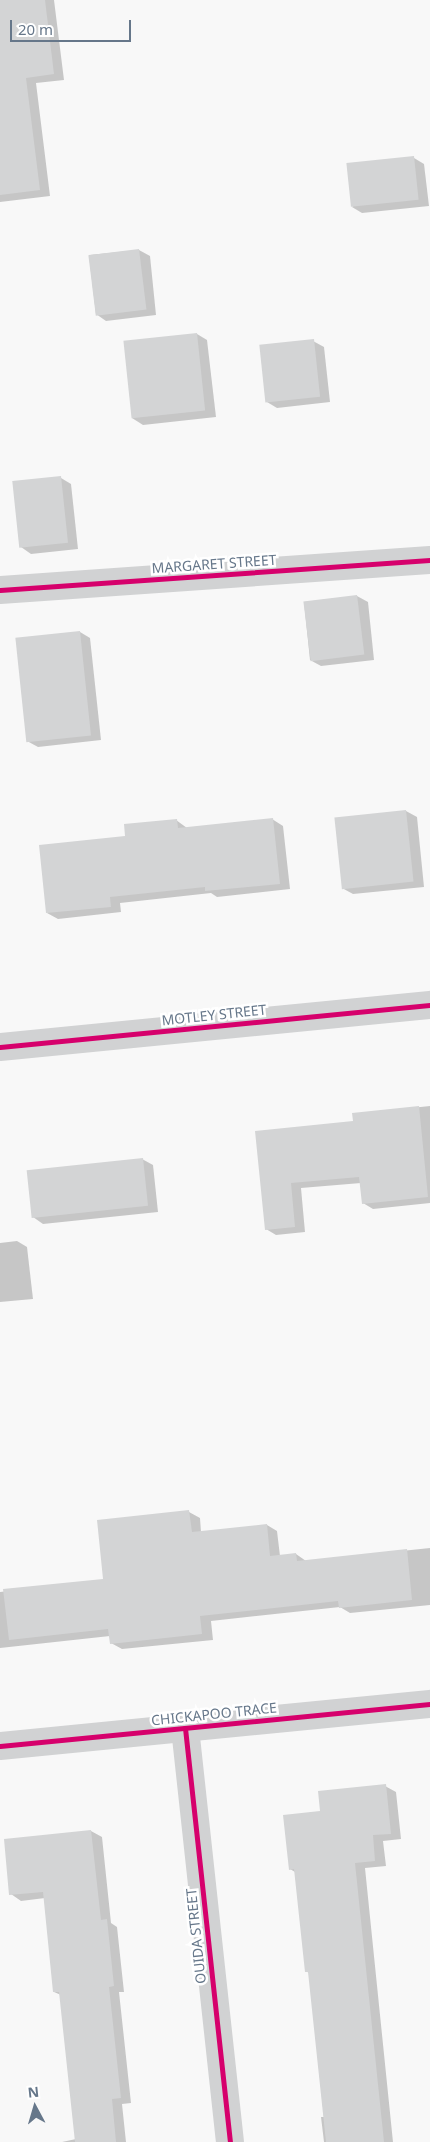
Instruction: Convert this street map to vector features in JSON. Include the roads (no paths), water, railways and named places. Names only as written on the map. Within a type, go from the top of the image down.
[{"type":"street","name":"MARGARET STREET","points":[[0,590],[430,560]]},
{"type":"street","name":"MOTLEY STREET","points":[[0,1047],[430,1005]]},
{"type":"street","name":"CHICKAPOO TRACE","points":[[0,1746],[430,1704]]},
{"type":"street","name":"OUIDA STREET","points":[[185,1728],[230,2142]]}]
